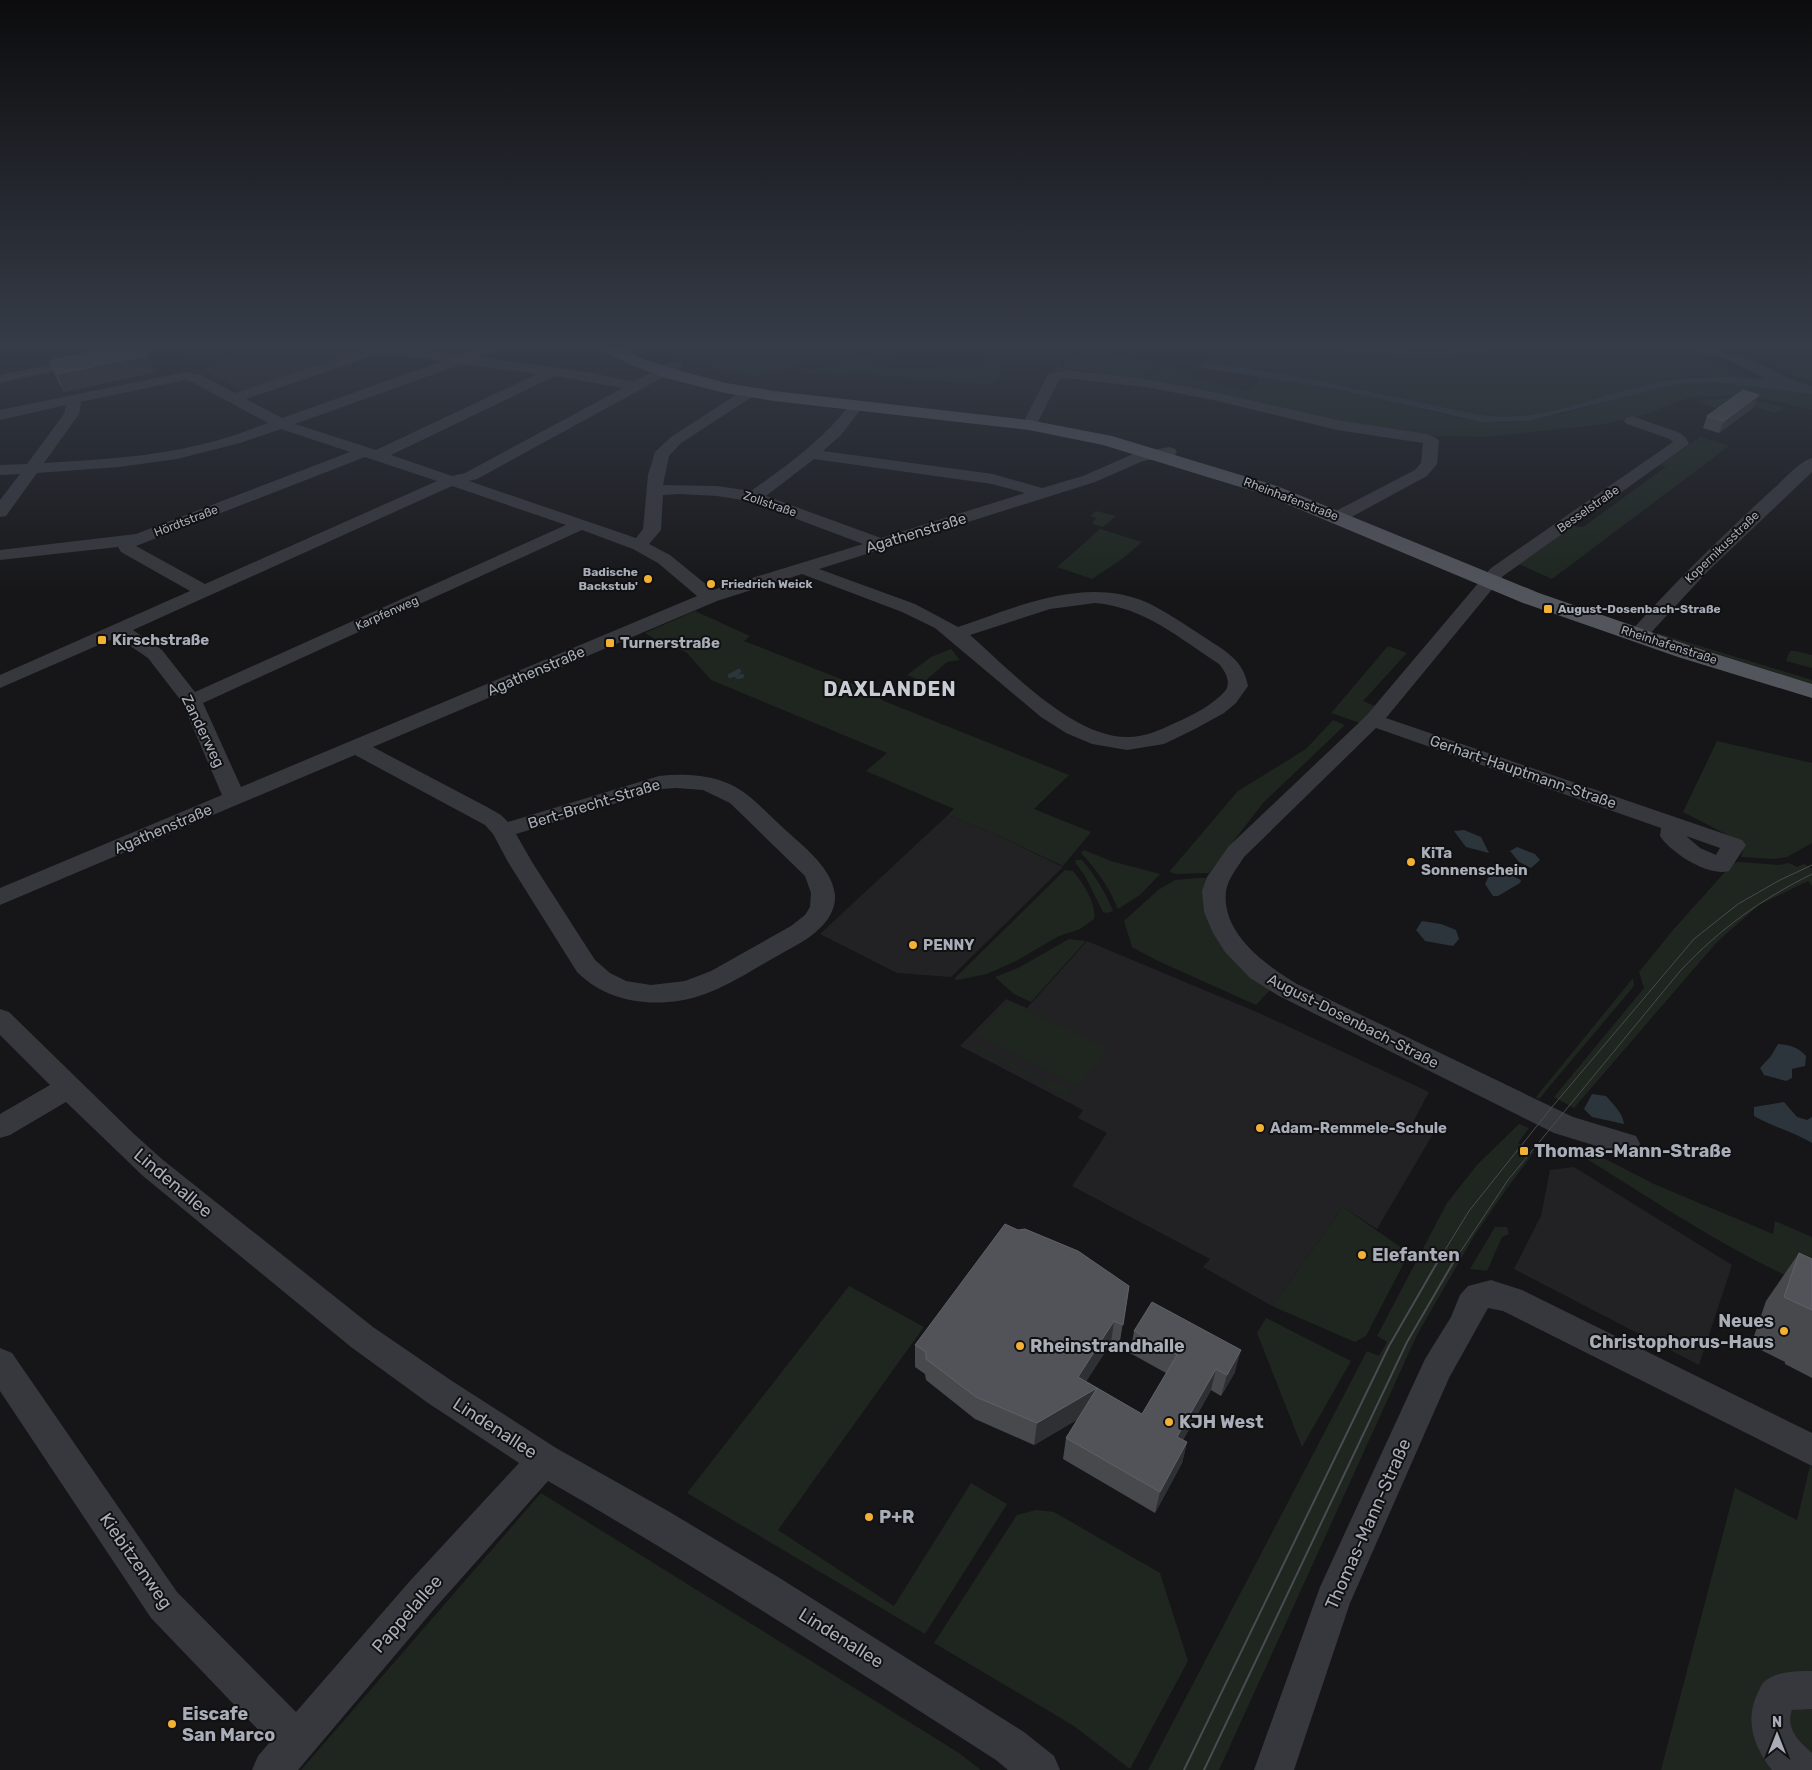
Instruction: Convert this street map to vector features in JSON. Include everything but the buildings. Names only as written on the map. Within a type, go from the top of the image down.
[{"type":"main road","name":"Rheinhafenstraße","points":[[1057,430],[1160,453]]},
{"type":"main road","name":"Rheinhafenstraße","points":[[1084,430],[1344,514],[1492,576],[1642,630],[1807,682]]},
{"type":"street","points":[[0,512],[59,430]]},
{"type":"street","points":[[0,470],[115,464],[173,456],[219,446],[265,430]]},
{"type":"street","points":[[298,430],[582,524],[638,545],[664,559],[710,597]]},
{"type":"street","name":"Hördtstraße","points":[[0,555],[139,539],[370,454],[424,430]]},
{"type":"street","points":[[0,682],[451,481],[471,476],[558,430]]},
{"type":"street","points":[[638,545],[652,530],[654,490],[659,460],[670,444],[692,430]]},
{"type":"street","points":[[754,497],[810,454],[836,430]]},
{"type":"street","points":[[1344,514],[1413,478],[1426,468],[1430,460],[1431,441],[1428,439],[1367,430]]},
{"type":"street","name":"Besselstraße","points":[[1492,576],[1681,444],[1681,441],[1675,436],[1657,430]]},
{"type":"street","name":"Agathenstraße","points":[[0,897],[710,597],[1042,494],[1109,472],[1139,457],[1160,453]]},
{"type":"street","points":[[810,454],[993,480],[1023,487],[1042,494]]},
{"type":"street","name":"Kopernikusstraße","points":[[1642,630],[1655,613],[1710,557],[1812,463]]},
{"type":"street","name":"Zollstraße","points":[[654,490],[714,490],[754,497],[880,544]]},
{"type":"street","name":"Karpfenweg","points":[[192,701],[582,524]]},
{"type":"street","points":[[127,541],[127,548],[204,591]]},
{"type":"street","points":[[802,568],[922,614],[955,634],[1060,722],[1086,735],[1112,741],[1144,741],[1174,732],[1229,700],[1238,686],[1236,673],[1226,660],[1138,606],[1113,598],[1087,596],[1066,599],[955,634]]},
{"type":"street","name":"August-Dosenbach-Straße","points":[[1492,576],[1476,599],[1424,656],[1373,720],[1236,852],[1219,877],[1214,891],[1216,912],[1225,933],[1234,946],[1260,972],[1288,990],[1564,1125],[1626,1144]]},
{"type":"street","name":"Zanderweg","points":[[120,630],[154,654],[192,701],[234,798]]},
{"type":"street","name":"Gerhart-Hauptmann-Straße","points":[[1373,720],[1673,824]]},
{"type":"street","name":"Bert-Brecht-Straße","points":[[356,747],[492,820],[503,831],[520,862],[586,966],[595,976],[608,984],[624,990],[661,995],[680,993],[698,987],[796,934],[815,919],[822,906],[822,885],[814,871],[738,798],[718,787],[704,783],[676,781],[659,783],[503,831]]},
{"type":"street","name":"Lindenallee","points":[[0,1019],[153,1168],[362,1337],[440,1392],[544,1460],[654,1523],[824,1627],[1010,1746],[1040,1770]]},
{"type":"street","points":[[0,1127],[69,1087]]},
{"type":"street","name":"Thomas-Mann-Straße","points":[[1274,1770],[1333,1600],[1437,1369],[1464,1323],[1471,1305],[1478,1296],[1491,1294],[1512,1300],[1812,1450]]},
{"type":"street","name":"Kiebitzenweg","points":[[0,1362],[164,1605],[296,1741]]},
{"type":"street","name":"Pappelallee","points":[[272,1770],[422,1596],[544,1460]]},
{"type":"street","points":[[1801,1770],[1781,1750],[1774,1738],[1769,1726],[1770,1715],[1772,1704],[1781,1694],[1798,1690],[1812,1690]]},
{"type":"shaded area","points":[[1379,430],[1556,430],[1483,437],[1430,436]]},
{"type":"shaded area","points":[[1700,437],[1729,446],[1552,579],[1519,564],[1573,526],[1583,527],[1666,467],[1660,465]]},
{"type":"shaded area","points":[[1096,511],[1116,516],[1103,527],[1092,524],[1096,518],[1090,516]]},
{"type":"shaded area","points":[[1100,529],[1142,542],[1122,559],[1092,579],[1057,567]]},
{"type":"shaded area","points":[[695,611],[750,636],[744,641],[856,685],[884,701],[1069,775],[1034,809],[1091,832],[1063,866],[995,834],[948,815],[954,809],[866,771],[887,753],[711,680],[686,652],[660,642],[645,633]]},
{"type":"shaded area","points":[[1657,633],[1812,680],[1812,684],[1658,635]]},
{"type":"shaded area","points":[[1388,646],[1407,653],[1363,701],[1375,706],[1360,723],[1331,713]]},
{"type":"shaded area","points":[[951,649],[960,660],[947,662],[924,682],[907,675],[931,657]]},
{"type":"shaded area","points":[[1790,651],[1812,655],[1812,668],[1786,661]]},
{"type":"shaded area","points":[[1333,720],[1345,725],[1263,803],[1209,873],[1176,874],[1169,872],[1238,791],[1306,749]]},
{"type":"shaded area","points":[[1717,741],[1812,763],[1812,843],[1787,857],[1774,859],[1741,857],[1745,844],[1683,812]]},
{"type":"shaded area","points":[[948,815],[995,834],[1063,867],[951,977],[897,973],[820,934]]},
{"type":"shaded area","points":[[1464,830],[1481,837],[1489,853],[1466,847],[1454,831]]},
{"type":"shaded area","points":[[1517,847],[1535,854],[1540,860],[1531,868],[1519,862],[1510,851]]},
{"type":"shaded area","points":[[1084,850],[1111,861],[1160,874],[1140,895],[1118,909],[1102,879],[1081,853]]},
{"type":"shaded area","points":[[1076,860],[1082,860],[1092,872],[1113,911],[1103,912],[1085,876],[1075,862]]},
{"type":"shaded area","points":[[1733,863],[1779,865],[1789,863],[1797,867],[1804,864],[1812,869],[1812,886],[1808,881],[1759,905],[1717,942],[1574,1108],[1554,1097],[1644,988],[1639,972],[1673,930]]},
{"type":"shaded area","points":[[1065,870],[1073,871],[1085,888],[1091,900],[1094,919],[1080,929],[1059,936],[1016,961],[987,974],[958,980],[954,979]]},
{"type":"shaded area","points":[[1510,875],[1521,880],[1520,883],[1498,896],[1493,896],[1485,884],[1489,876]]},
{"type":"shaded area","points":[[1209,878],[1207,900],[1273,987],[1256,1005],[1156,960],[1132,947],[1124,921],[1158,890],[1175,880]]},
{"type":"shaded area","points":[[1422,921],[1441,924],[1456,930],[1459,939],[1453,946],[1425,941],[1416,930]]},
{"type":"shaded area","points":[[1069,939],[1086,941],[1031,1002],[1014,994],[995,977],[1018,968]]},
{"type":"shaded area","name":"Adam-Remmele-Schule","points":[[1087,941],[1259,1013],[1429,1092],[1413,1122],[1433,1134],[1377,1229],[1343,1207],[1272,1306],[1203,1267],[1210,1259],[1072,1186],[1107,1133],[1078,1118],[1083,1110],[960,1046],[1006,999],[1027,1008]]},
{"type":"shaded area","points":[[1633,978],[1634,986],[1539,1099],[1536,1097]]},
{"type":"shaded area","points":[[1009,1001],[1109,1049],[1078,1087],[977,1034]]},
{"type":"shaded area","points":[[970,1041],[1050,1083],[1052,1081],[1072,1091],[1067,1098],[1046,1087],[1048,1085],[968,1044]]},
{"type":"shaded area","points":[[1778,1044],[1794,1047],[1806,1056],[1805,1066],[1792,1069],[1792,1078],[1786,1081],[1764,1075],[1760,1068],[1771,1056]]},
{"type":"shaded area","points":[[1592,1094],[1606,1096],[1620,1112],[1624,1124],[1592,1117],[1584,1109]]},
{"type":"shaded area","points":[[1784,1102],[1797,1117],[1807,1120],[1812,1117],[1812,1143],[1754,1116],[1754,1107]]},
{"type":"shaded area","points":[[1519,1124],[1529,1128],[1518,1143],[1534,1152],[1474,1236],[1417,1335],[1219,1770],[1148,1770],[1367,1351],[1379,1356],[1387,1342],[1377,1336],[1447,1203],[1477,1165]]},
{"type":"shaded area","points":[[1584,1148],[1654,1184],[1773,1234],[1775,1221],[1812,1237],[1812,1287],[1752,1259],[1694,1226],[1582,1156],[1577,1149]]},
{"type":"shaded area","points":[[1574,1167],[1732,1265],[1699,1365],[1514,1269],[1541,1216],[1550,1170]]},
{"type":"shaded area","points":[[1343,1207],[1409,1253],[1366,1336],[1355,1342],[1272,1306]]},
{"type":"shaded area","points":[[1495,1227],[1507,1227],[1509,1234],[1502,1237],[1487,1271],[1470,1269]]},
{"type":"shaded area","points":[[849,1286],[924,1327],[778,1530],[894,1606],[971,1483],[1007,1504],[925,1634],[687,1493]]},
{"type":"shaded area","points":[[1266,1318],[1351,1361],[1302,1447],[1257,1333]]},
{"type":"shaded area","points":[[1810,1466],[1812,1467],[1812,1677],[1791,1677],[1786,1770],[1661,1770],[1735,1488],[1797,1520]]},
{"type":"shaded area","points":[[541,1493],[959,1753],[981,1770],[301,1770]]},
{"type":"shaded area","points":[[1036,1510],[1054,1512],[1160,1573],[1188,1661],[1130,1769],[1074,1726],[934,1643],[1017,1515]]},
{"type":"shaded area","points":[[1795,1705],[1812,1705],[1812,1761],[1785,1724]]},
{"type":"waterway","points":[[730,676],[739,671]]},
{"type":"waterway","points":[[735,674],[738,677],[742,676]]},
{"type":"tram line","points":[[1437,1263],[1469,1211],[1552,1107],[1694,939],[1738,904],[1780,880],[1812,865]]},
{"type":"tram line","points":[[1453,1263],[1508,1180],[1681,970],[1711,941],[1742,916],[1775,894],[1812,874]]},
{"type":"tram line","points":[[1184,1770],[1389,1346],[1438,1261]]},
{"type":"tram line","points":[[1204,1770],[1407,1342],[1454,1261]]},
{"type":"place","name":"Badische Backstub'","points":[[648,579]]},
{"type":"place","name":"Friedrich Weick","points":[[711,584]]},
{"type":"place","name":"August-Dosenbach-Straße","points":[[1548,609]]},
{"type":"place","name":"Kirschstraße","points":[[102,640]]},
{"type":"place","name":"Turnerstraße","points":[[610,643]]},
{"type":"place","name":"KiTa Sonnenschein","points":[[1411,862]]},
{"type":"place","name":"PENNY","points":[[913,945]]},
{"type":"place","name":"Adam-Remmele-Schule","points":[[1260,1128]]},
{"type":"place","name":"Thomas-Mann-Straße","points":[[1524,1151]]},
{"type":"place","name":"Elefanten","points":[[1362,1255]]},
{"type":"place","name":"Neues Christophorus-Haus","points":[[1784,1331]]},
{"type":"place","name":"Rheinstrandhalle","points":[[1020,1346]]},
{"type":"place","name":"KJH West","points":[[1169,1422]]},
{"type":"place","name":"P+R","points":[[869,1517]]},
{"type":"place","name":"Eiscafe San Marco","points":[[172,1724]]},
{"type":"district","name":"DAXLANDEN","points":[[890,689]]}]
